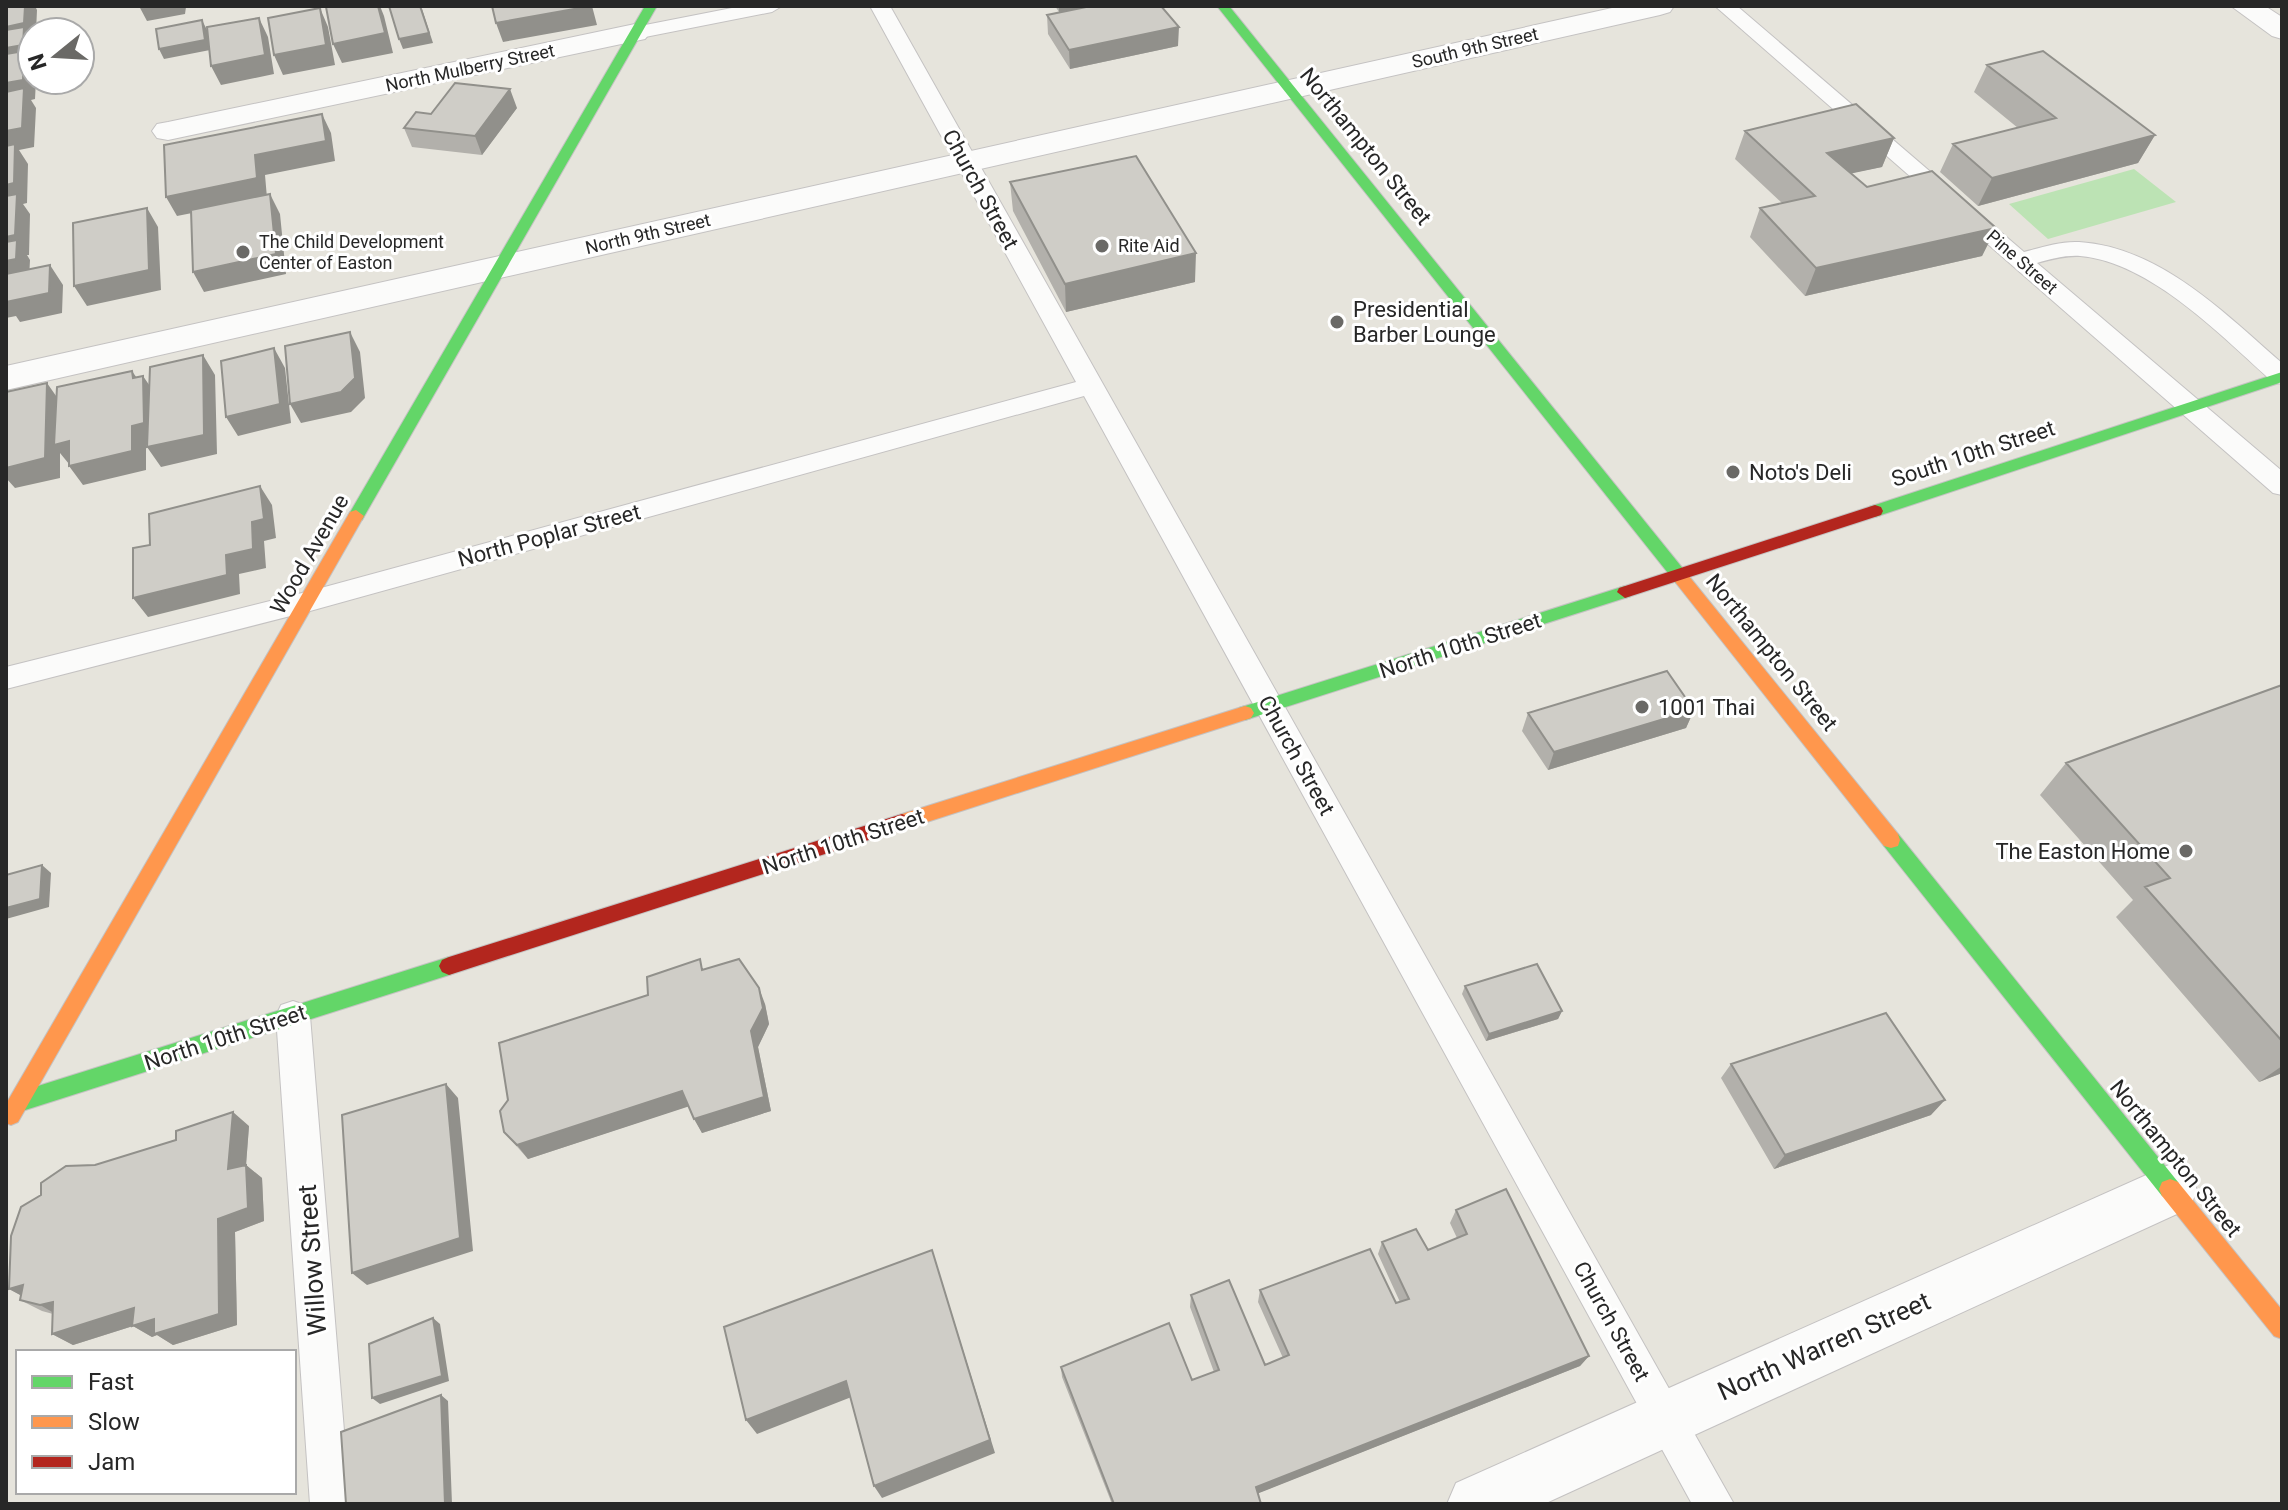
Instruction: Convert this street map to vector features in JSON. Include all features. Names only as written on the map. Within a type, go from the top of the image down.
[{"type":"main road","name":"Wood Avenue","points":[[10,1111],[310,601],[651,6]]},
{"type":"main road","name":"Northampton Street","points":[[1223,6],[2282,1328]]},
{"type":"main road","name":"South 10th Street","points":[[1680,575],[2282,376]]},
{"type":"main road","name":"North 10th Street","points":[[10,1111],[293,1016],[1680,575]]},
{"type":"street","name":"South 9th Street","points":[[1290,90],[1660,6]]},
{"type":"street","points":[[2245,6],[2282,30]]},
{"type":"street","name":"North Mulberry Street","points":[[168,131],[635,33]]},
{"type":"street","name":"North 9th Street","points":[[6,378],[1290,90]]},
{"type":"street","name":"North Warren Street","points":[[1477,1504],[2171,1190]]},
{"type":"lane","name":"North Mulberry Street","points":[[635,33],[772,6]]},
{"type":"lane","name":"Church Street","points":[[880,6],[1714,1504]]},
{"type":"lane","name":"Pine Street","points":[[1725,6],[2282,486]]},
{"type":"lane","points":[[2019,260],[2080,249],[2115,257],[2164,280],[2282,376]]},
{"type":"lane","name":"North Poplar Street","points":[[6,678],[310,601],[1091,386]]},
{"type":"lane","name":"Willow Street","points":[[293,1016],[330,1504]]},
{"type":"green space","points":[[2134,169],[2176,202],[2048,239],[2009,204]]},
{"type":"building","points":[[6,6],[25,6],[24,16],[16,16],[16,25],[6,27]]},
{"type":"building","points":[[378,6],[385,33],[333,44],[326,7]]},
{"type":"building","points":[[389,6],[420,6],[429,33],[399,39]]},
{"type":"building","points":[[492,6],[591,6],[496,23]]},
{"type":"building","points":[[1091,6],[1161,6],[1179,27],[1069,50],[1047,15]]},
{"type":"building","points":[[320,8],[326,45],[274,55],[268,18]]},
{"type":"building","points":[[259,18],[265,55],[211,66],[207,27]]},
{"type":"building","points":[[202,20],[205,40],[159,49],[156,29]]},
{"type":"building","points":[[16,28],[16,46],[6,48],[6,30]]},
{"type":"building","points":[[2043,51],[2155,135],[1992,178],[1953,144],[2056,118],[1987,65]]},
{"type":"building","points":[[16,52],[16,81],[6,83],[6,54]]},
{"type":"building","points":[[455,83],[510,89],[475,136],[404,128],[416,112],[431,114]]},
{"type":"building","points":[[16,90],[16,96],[24,96],[22,128],[6,131],[6,92]]},
{"type":"building","points":[[1856,104],[1894,138],[1827,153],[1867,187],[1932,171],[1996,228],[1816,268],[1760,208],[1815,196],[1745,131]]},
{"type":"building","points":[[322,114],[326,141],[255,155],[257,178],[166,197],[164,145]]},
{"type":"building","points":[[15,144],[14,183],[6,185],[6,146]]},
{"type":"building","name":"Rite Aid","points":[[1136,156],[1196,253],[1065,284],[1010,182]]},
{"type":"building","points":[[17,194],[15,235],[6,237],[6,196]]},
{"type":"building","points":[[270,194],[276,254],[193,272],[191,210]]},
{"type":"building","points":[[147,208],[149,270],[74,286],[73,223]]},
{"type":"building","points":[[17,240],[16,259],[6,261],[6,242]]},
{"type":"building","points":[[50,265],[49,293],[6,302],[6,274]]},
{"type":"building","points":[[350,332],[355,378],[341,392],[290,404],[285,346]]},
{"type":"building","points":[[274,348],[280,404],[226,417],[221,361]]},
{"type":"building","points":[[203,355],[204,435],[147,447],[150,367]]},
{"type":"building","points":[[132,371],[133,378],[143,376],[144,423],[132,426],[132,451],[69,466],[69,441],[54,445],[57,387]]},
{"type":"building","points":[[47,383],[45,458],[6,468],[6,392]]},
{"type":"building","points":[[260,486],[264,519],[252,522],[253,549],[226,555],[227,575],[133,598],[133,548],[150,545],[149,514]]},
{"type":"building","points":[[1667,671],[1694,710],[1554,752],[1528,713]]},
{"type":"building","name":"The Easton Home","points":[[2282,685],[2282,1041],[2145,887],[2170,878],[2066,763]]},
{"type":"building","points":[[42,865],[40,899],[6,908],[6,875]]},
{"type":"building","points":[[700,959],[702,970],[739,959],[759,988],[763,1008],[751,1031],[764,1097],[694,1119],[682,1091],[517,1145],[504,1132],[500,1111],[508,1100],[499,1043],[648,995],[647,977]]},
{"type":"building","points":[[1537,964],[1562,1011],[1489,1034],[1465,986]]},
{"type":"building","points":[[1886,1013],[1945,1100],[1785,1155],[1731,1064]]},
{"type":"building","points":[[446,1084],[460,1238],[352,1273],[342,1115]]},
{"type":"building","points":[[233,1112],[228,1169],[246,1165],[248,1208],[218,1219],[219,1314],[154,1334],[154,1319],[132,1326],[134,1308],[52,1334],[53,1302],[40,1305],[20,1300],[23,1285],[9,1289],[11,1236],[21,1207],[41,1195],[41,1183],[66,1166],[95,1165],[176,1140],[176,1131]]},
{"type":"building","points":[[1506,1189],[1589,1356],[1256,1487],[1261,1504],[1114,1504],[1061,1367],[1169,1323],[1192,1380],[1219,1370],[1191,1295],[1229,1280],[1265,1365],[1289,1355],[1260,1290],[1370,1249],[1396,1303],[1409,1299],[1382,1242],[1416,1229],[1428,1250],[1467,1234],[1456,1210]]},
{"type":"building","points":[[932,1250],[990,1440],[874,1486],[846,1381],[746,1420],[724,1327]]},
{"type":"building","points":[[433,1318],[442,1376],[372,1398],[369,1344]]},
{"type":"building","points":[[441,1395],[445,1504],[346,1504],[341,1432]]},
{"type":"traffic: fast","points":[[356,516],[651,6]]},
{"type":"traffic: fast","points":[[1223,6],[1682,579]]},
{"type":"traffic: fast","points":[[1875,511],[2282,377]]},
{"type":"traffic: fast","points":[[1245,713],[1625,592]]},
{"type":"traffic: fast","points":[[1891,840],[2170,1189]]},
{"type":"traffic: fast","points":[[19,1102],[449,966]]},
{"type":"traffic: slow","points":[[11,1115],[356,516]]},
{"type":"traffic: slow","points":[[1682,579],[1891,840]]},
{"type":"traffic: slow","points":[[902,822],[1245,713]]},
{"type":"traffic: slow","points":[[2170,1189],[2282,1328]]},
{"type":"traffic: jam","points":[[1625,592],[1875,511]]},
{"type":"traffic: jam","points":[[449,966],[902,822]]},
{"type":"place","name":"Rite Aid","points":[[1102,246]]},
{"type":"place","name":"The Child Development Center of Easton","points":[[243,252]]},
{"type":"place","name":"Presidential Barber Lounge","points":[[1337,322]]},
{"type":"place","name":"Noto's Deli","points":[[1733,472]]},
{"type":"place","name":"1001 Thai","points":[[1642,707]]},
{"type":"place","name":"The Easton Home","points":[[2186,851]]}]
